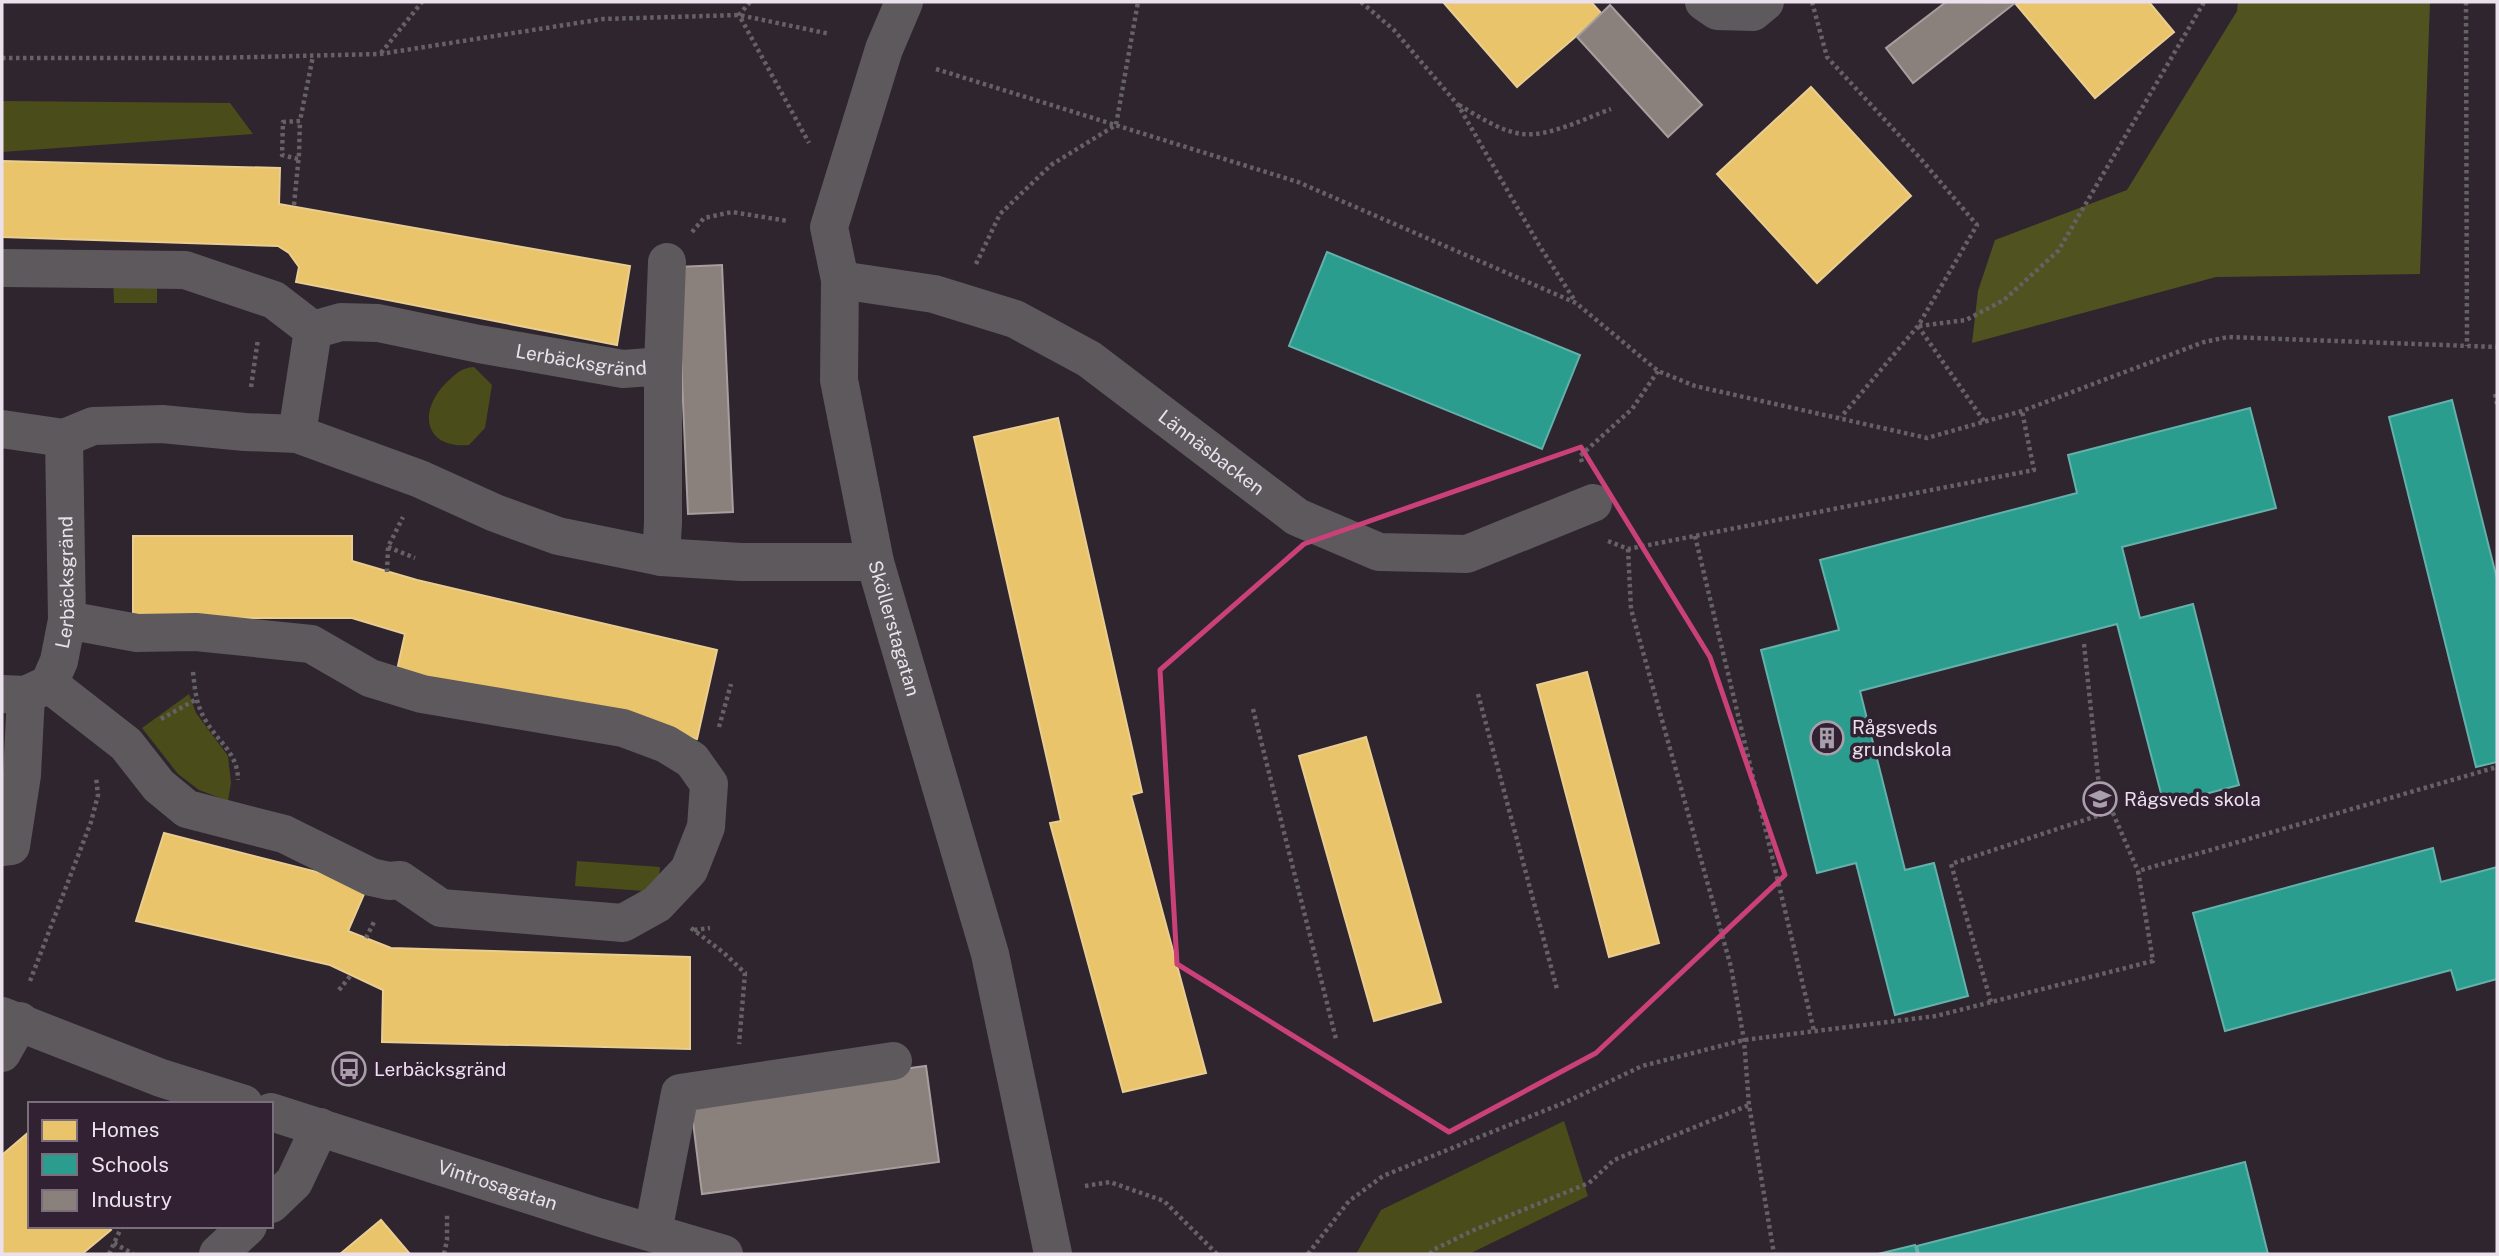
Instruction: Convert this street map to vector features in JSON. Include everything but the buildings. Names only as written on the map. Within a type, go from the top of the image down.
[{"type":"street","name":"Sköllerstagatan","points":[[904,2],[884,49],[835,213],[839,280],[839,380],[875,562],[990,954],[1053,1254]]},
{"type":"street","points":[[1704,2],[1717,11],[1753,12],[1765,2]]},
{"type":"street","points":[[663,366],[667,262]]},
{"type":"street","points":[[2,268],[185,271],[274,300],[313,330],[297,434]]},
{"type":"street","name":"Lännäsbacken","points":[[839,280],[934,294],[1015,319],[1089,359],[1297,517],[1379,552],[1467,554],[1593,503]]},
{"type":"street","name":"Lerbäcksgränd","points":[[313,330],[341,322],[378,323],[623,369],[663,366],[661,557]]},
{"type":"street","points":[[2,429],[64,438],[93,426],[162,424],[297,434],[420,479],[495,513],[558,536],[661,557],[741,562],[875,562]]},
{"type":"street","name":"Lerbäcksgränd","points":[[2,847],[11,846],[22,775],[26,691],[59,661],[67,620],[64,438]]},
{"type":"street","points":[[26,691],[126,744],[159,786],[187,809],[284,834],[371,877],[389,881],[400,880],[441,908],[623,923],[657,904],[689,870],[706,827],[709,784],[692,760],[666,744],[623,728],[422,694],[370,678],[311,644],[196,632],[137,633],[67,620]]},
{"type":"street","points":[[8,1030],[238,1102]]},
{"type":"street","points":[[653,1232],[680,1093],[893,1061]]},
{"type":"street","name":"Vintrosagatan","points":[[273,1113],[598,1217],[724,1254]]},
{"type":"street","points":[[273,1202],[295,1182],[320,1127]]},
{"type":"street","points":[[218,1254],[246,1228]]},
{"type":"path","points":[[380,54],[422,2]]},
{"type":"path","points":[[739,15],[750,2]]},
{"type":"path","points":[[973,272],[1000,214],[1051,164],[1116,125],[1138,2]]},
{"type":"path","points":[[1361,2],[1394,30],[1458,104],[1539,245],[1576,303]]},
{"type":"path","points":[[1812,2],[1827,57],[1920,158],[1977,225],[1918,326],[1841,417]]},
{"type":"path","points":[[1918,326],[1966,320],[2004,300],[2059,251],[2203,5],[2201,2]]},
{"type":"path","points":[[2466,2],[2467,346]]},
{"type":"path","points":[[732,212],[835,213],[739,15]]},
{"type":"path","points":[[2,58],[380,54],[603,19],[739,15],[830,34]]},
{"type":"path","points":[[294,205],[300,121],[313,56]]},
{"type":"path","points":[[936,69],[1298,183],[1576,303],[1658,372],[1695,386],[1927,438],[2022,411],[2204,342],[2228,337],[2497,347]]},
{"type":"path","points":[[1458,104],[1491,123],[1521,135],[1541,134],[1611,109]]},
{"type":"path","points":[[298,159],[282,155],[283,122],[300,121]]},
{"type":"path","points":[[1918,326],[1984,421]]},
{"type":"path","points":[[251,387],[260,331]]},
{"type":"path","points":[[1658,372],[1632,408],[1580,456],[1602,538],[1628,549],[2034,470],[2022,411]]},
{"type":"path","points":[[2495,394],[2497,404]]},
{"type":"path","points":[[387,572],[388,547],[420,479]]},
{"type":"path","points":[[1695,536],[1814,1031]]},
{"type":"path","points":[[388,547],[415,558]]},
{"type":"path","points":[[1628,549],[1631,609],[1731,967],[1744,1040],[1749,1105],[1774,1254]]},
{"type":"path","points":[[196,632],[192,659],[195,700],[206,722],[233,755],[238,776],[237,789]]},
{"type":"path","points":[[2084,643],[2102,814]]},
{"type":"path","points":[[721,724],[731,684]]},
{"type":"path","points":[[1478,694],[1557,989]]},
{"type":"path","points":[[1253,709],[1336,1039]]},
{"type":"path","points":[[2138,871],[2497,767]]},
{"type":"path","points":[[29,985],[91,822],[97,795]]},
{"type":"path","points":[[1308,1254],[1349,1201],[1383,1176],[1566,1102],[1642,1066],[1744,1040],[1936,1016],[2153,961],[2138,871],[2112,811],[1951,864],[1991,1002]]},
{"type":"path","points":[[683,922],[724,953],[744,973],[738,1050]]},
{"type":"path","points":[[366,938],[372,927]]},
{"type":"path","points":[[694,930],[710,929]]},
{"type":"path","points":[[339,990],[351,975]]},
{"type":"path","points":[[1430,1254],[1474,1230],[1589,1183],[1614,1160],[1749,1105]]},
{"type":"path","points":[[1085,1186],[1110,1182],[1164,1201],[1217,1254]]},
{"type":"path","points":[[443,1254],[447,1240],[447,1203]]},
{"type":"path","points":[[109,1254],[121,1228]]},
{"type":"path","points":[[114,1243],[133,1254]]},
{"type":"highlighted area","points":[[1581,447],[1710,657],[1785,875],[1596,1053],[1449,1132],[1177,964],[1160,670],[1304,544]]},
{"type":"shaded area","points":[[2,101],[230,103],[253,134],[2,152]]},
{"type":"shaded area","points":[[113,275],[157,276],[157,303],[114,303]]},
{"type":"shaded area","points":[[474,367],[492,385],[485,428],[469,445],[454,445],[435,435],[430,426],[431,405],[446,383],[462,370]]},
{"type":"shaded area","points":[[189,694],[196,713],[228,756],[231,783],[228,801],[199,790],[178,774],[142,728]]},
{"type":"shaded area","points":[[577,861],[660,867],[658,892],[575,886]]},
{"type":"shaded area","points":[[1564,1121],[1588,1196],[1469,1254],[1356,1254],[1381,1210]]},
{"type":"green space","points":[[2238,2],[2430,2],[2420,274],[2216,277],[1972,343],[1978,291],[1995,240],[2127,190],[2237,11]]},
{"type":"place","name":"Rågsveds grundskola","points":[[1827,738]]},
{"type":"place","name":"Rågsveds skola","points":[[2100,799]]},
{"type":"place","name":"Lerbäcksgränd","points":[[349,1069]]}]
